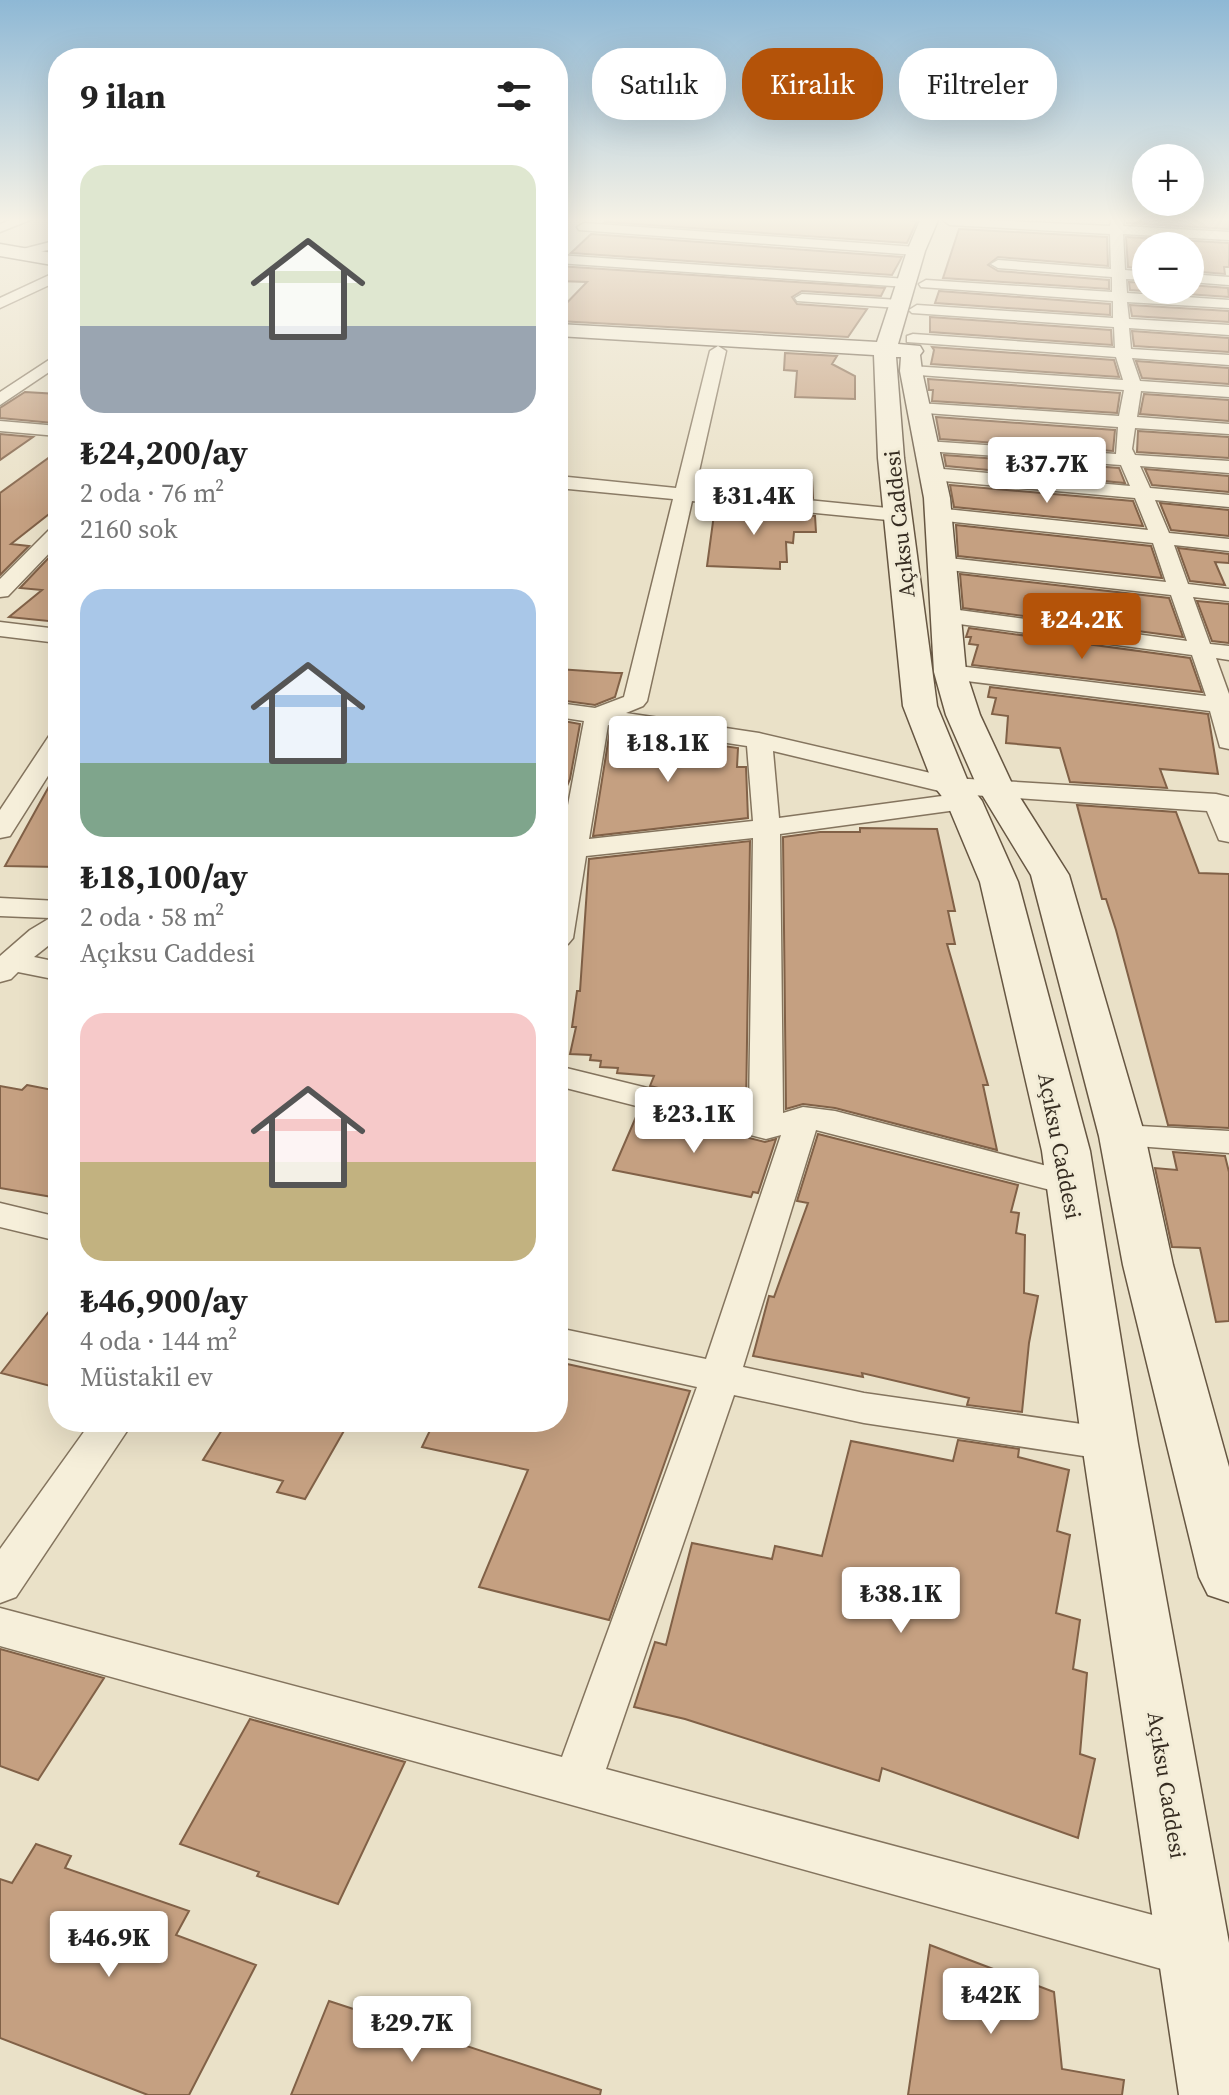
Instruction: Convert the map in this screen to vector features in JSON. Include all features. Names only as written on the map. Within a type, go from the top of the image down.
[{"type":"main road","points":[[568,329],[800,316]]},
{"type":"main road","points":[[568,342],[718,351],[883,316]]},
{"type":"main road","name":"Açıksu Caddesi","points":[[915,316],[920,706],[971,792],[1050,875],[1122,1136],[1148,1265],[1225,1535],[1229,1577]]},
{"type":"main road","name":"Açıksu Caddesi","points":[[916,316],[929,460],[917,515],[940,563],[950,672],[963,715],[971,792],[999,882],[1066,1151],[1110,1444],[1218,2095]]},
{"type":"street","points":[[928,316],[1127,423],[1229,429]]},
{"type":"street","points":[[934,316],[1133,386],[1229,392]]},
{"type":"street","points":[[946,316],[1123,355],[1229,360]]},
{"type":"street","points":[[1008,316],[1229,330]]},
{"type":"street","points":[[1122,316],[1123,355],[1133,386],[1123,449],[1145,495],[1199,651],[1225,705],[1229,742]]},
{"type":"street","points":[[597,716],[635,701],[718,351]]},
{"type":"street","points":[[0,400],[48,366]]},
{"type":"street","points":[[0,426],[48,430]]},
{"type":"street","points":[[929,460],[1127,462],[1229,467]]},
{"type":"street","points":[[929,460],[1145,495],[1229,501]]},
{"type":"street","points":[[568,483],[1159,536],[1229,545]]},
{"type":"street","points":[[0,591],[48,542]]},
{"type":"street","points":[[940,563],[1229,595]]},
{"type":"street","points":[[944,615],[1229,653]]},
{"type":"street","points":[[0,630],[48,635]]},
{"type":"street","points":[[950,672],[1225,705]]},
{"type":"street","points":[[568,712],[759,740],[971,792],[1222,803],[1229,834]]},
{"type":"street","points":[[568,837],[597,716]]},
{"type":"street","points":[[576,1785],[720,1378],[785,1123],[764,966],[767,828],[759,740]]},
{"type":"street","points":[[0,830],[48,756]]},
{"type":"street","points":[[568,850],[767,828],[971,792]]},
{"type":"street","points":[[0,907],[48,909]]},
{"type":"street","points":[[5,967],[48,931]]},
{"type":"street","points":[[5,967],[48,970]]},
{"type":"street","points":[[568,1078],[785,1123],[835,1122],[1070,1183]]},
{"type":"street","points":[[1122,1136],[1229,1142]]},
{"type":"street","points":[[0,1215],[48,1227]]},
{"type":"street","points":[[568,1344],[864,1408],[1110,1444]]},
{"type":"street","points":[[0,1584],[106,1432]]},
{"type":"street","points":[[0,1627],[1194,1952]]},
{"type":"building","points":[[568,316],[862,316],[848,337],[568,322]]},
{"type":"building","points":[[1132,316],[1229,316],[1229,322]]},
{"type":"building","points":[[930,317],[1111,330],[1112,345],[930,332]]},
{"type":"building","points":[[1132,331],[1229,338],[1229,352],[1134,346]]},
{"type":"building","points":[[932,347],[1114,360],[1119,377],[931,364]]},
{"type":"building","points":[[785,353],[837,356],[832,364],[855,376],[855,399],[795,397],[797,371],[784,370]]},
{"type":"building","points":[[1136,361],[1229,368],[1229,384],[1142,378]]},
{"type":"building","points":[[928,379],[1120,393],[1117,413],[932,401],[933,390],[929,390]]},
{"type":"building","points":[[25,392],[48,393],[48,423],[0,418],[0,408]]},
{"type":"building","points":[[1144,394],[1229,400],[1229,421],[1140,414]]},
{"type":"building","points":[[936,417],[1115,430],[1113,451],[940,439]]},
{"type":"building","points":[[1138,431],[1229,437],[1229,458],[1137,452]]},
{"type":"building","points":[[0,434],[33,437],[0,460]]},
{"type":"building","points":[[944,455],[1119,468],[1125,483],[946,466]]},
{"type":"building","points":[[48,458],[48,515],[11,544],[29,546],[0,575],[0,493]]},
{"type":"building","points":[[1145,469],[1229,476],[1229,492],[1152,485]]},
{"type":"building","points":[[787,478],[812,480],[813,498],[784,495]]},
{"type":"building","points":[[950,485],[1133,501],[1143,526],[954,507]]},
{"type":"building","points":[[1160,503],[1229,510],[1229,536],[1171,530]]},
{"type":"building","points":[[715,507],[815,516],[816,532],[794,532],[793,543],[786,542],[787,562],[780,562],[780,569],[707,566]]},
{"type":"building","points":[[956,525],[1151,546],[1162,578],[958,556]]},
{"type":"building","points":[[1178,548],[1229,554],[1229,563],[1215,562],[1225,585],[1190,581]]},
{"type":"building","points":[[48,559],[48,621],[9,617],[42,590],[20,588]]},
{"type":"building","points":[[960,574],[1169,598],[1183,637],[963,608]]},
{"type":"building","points":[[1197,601],[1229,604],[1229,643],[1212,641]]},
{"type":"building","points":[[969,628],[1190,658],[1202,692],[972,665],[978,645],[969,644],[971,637],[966,637]]},
{"type":"building","points":[[568,670],[622,673],[615,697],[595,705],[568,701]]},
{"type":"building","points":[[990,687],[1208,714],[1218,774],[1160,769],[1167,788],[1070,782],[1060,748],[1006,743],[1008,716],[992,714],[996,698],[988,697]]},
{"type":"building","points":[[568,722],[580,724],[568,784]]},
{"type":"building","points":[[610,730],[738,748],[737,767],[746,767],[748,818],[593,836]]},
{"type":"building","points":[[48,788],[48,867],[5,866]]},
{"type":"building","points":[[1077,805],[1176,812],[1199,873],[1229,874],[1229,1128],[1168,1125],[1116,930],[1106,899],[1102,899]]},
{"type":"building","points":[[860,828],[937,829],[955,911],[948,911],[955,944],[947,944],[988,1085],[983,1085],[997,1150],[835,1108],[803,1104],[786,1109],[783,837],[820,832],[860,832]]},
{"type":"building","points":[[750,841],[746,1109],[650,1086],[654,1076],[617,1073],[618,1068],[600,1067],[601,1061],[590,1060],[591,1055],[570,1054],[576,1027],[572,1027],[577,991],[580,991],[589,859]]},
{"type":"building","points":[[27,1085],[48,1089],[48,1196],[0,1188],[0,1086],[22,1090]]},
{"type":"building","points":[[639,1110],[765,1142],[776,1139],[758,1193],[753,1192],[751,1197],[613,1170]]},
{"type":"building","points":[[818,1134],[1018,1185],[1011,1212],[1019,1213],[1016,1233],[1025,1235],[1024,1293],[1038,1296],[1029,1343],[1022,1412],[967,1405],[969,1398],[862,1373],[863,1377],[753,1356],[769,1296],[774,1297],[808,1203],[797,1201]]},
{"type":"building","points":[[1173,1152],[1225,1156],[1229,1172],[1229,1321],[1216,1322],[1200,1248],[1172,1247],[1155,1168],[1177,1170]]},
{"type":"building","points":[[48,1313],[48,1385],[1,1373]]},
{"type":"building","points":[[568,1364],[690,1391],[609,1620],[479,1587],[528,1470],[422,1447],[429,1432],[568,1432]]},
{"type":"building","points":[[221,1432],[343,1432],[305,1499],[277,1492],[283,1481],[203,1460]]},
{"type":"building","points":[[958,1440],[1019,1449],[1018,1457],[1069,1470],[1057,1531],[1070,1535],[1056,1613],[1080,1620],[1073,1669],[1087,1673],[1080,1754],[1095,1759],[1078,1838],[882,1768],[879,1781],[685,1719],[634,1707],[655,1642],[666,1645],[692,1543],[772,1559],[775,1546],[822,1556],[851,1441],[953,1461]]},
{"type":"building","points":[[0,1649],[104,1678],[38,1780],[0,1766]]},
{"type":"building","points":[[250,1719],[405,1762],[338,1904],[257,1876],[259,1872],[180,1844]]},
{"type":"building","points":[[36,1844],[71,1856],[65,1868],[189,1911],[176,1935],[256,1965],[189,2095],[148,2095],[0,2038],[0,1879],[12,1883]]},
{"type":"building","points":[[930,1945],[1054,1992],[1062,2069],[1124,2080],[1122,2095],[908,2095]]},
{"type":"building","points":[[329,2001],[601,2090],[600,2095],[291,2095]]}]
